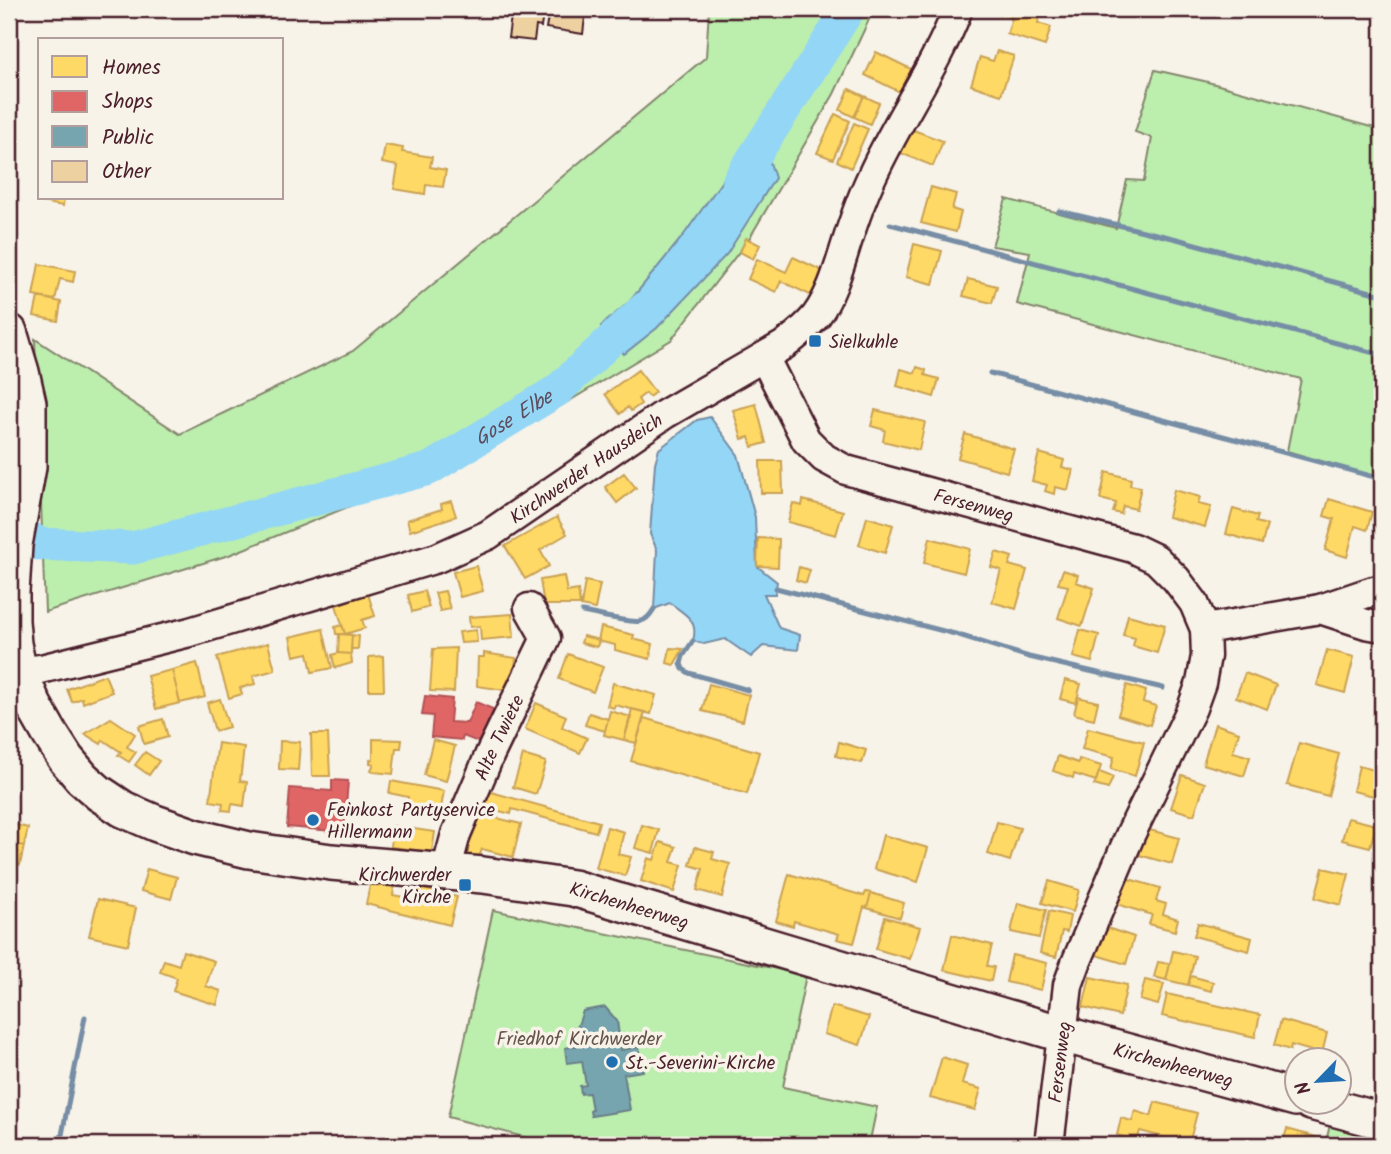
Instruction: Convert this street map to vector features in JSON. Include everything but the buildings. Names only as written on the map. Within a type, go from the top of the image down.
[{"type":"main road","name":"Kirchenheerweg","points":[[9,332],[28,403],[27,467],[17,528],[11,621],[14,672],[66,759],[90,786],[123,809],[195,837],[249,850],[331,862],[492,876],[573,888],[1062,1034],[1282,1094]]},
{"type":"main road","points":[[1352,1113],[1382,1121]]},
{"type":"street","name":"Kirchwerder Hausdeich","points":[[14,672],[41,669],[190,632],[438,558],[488,535],[665,414],[784,345],[817,315],[828,296],[871,178],[924,81],[958,9]]},
{"type":"street","name":"Fersenweg","points":[[764,357],[806,440],[824,458],[846,470],[1133,548],[1156,559],[1176,579],[1194,603],[1206,629],[1206,656],[1197,695],[1131,833],[1068,985],[1049,1145]]},
{"type":"street","points":[[1206,629],[1320,609],[1373,591],[1382,591]]},
{"type":"street","name":"Alte Twiete","points":[[446,871],[456,834],[485,765],[545,638],[529,608]]},
{"type":"street","points":[[1320,609],[1382,627]]},
{"type":"green space","points":[[709,9],[874,9],[834,94],[749,239],[671,340],[484,452],[229,555],[45,612],[35,339],[180,434],[353,351],[706,57]]},
{"type":"green space","points":[[1155,70],[1382,130],[1382,479],[1287,451],[1301,379],[1017,304],[1030,252],[992,246],[1006,199],[1116,228],[1127,180],[1144,181],[1152,138],[1135,132]]},
{"type":"green space","name":"Friedhof Kirchwerder","points":[[493,910],[806,975],[783,1087],[877,1107],[869,1145],[554,1145],[448,1117]]},
{"type":"green space","points":[[1332,1117],[1382,1131],[1382,1145],[1325,1145]]},
{"type":"water","points":[[759,129],[775,178],[727,254],[657,328],[624,354],[601,326],[630,301],[683,236]]},
{"type":"water","points":[[710,417],[738,455],[755,517],[757,566],[777,582],[775,594],[764,594],[779,628],[800,635],[798,650],[763,646],[751,657],[725,639],[704,644],[693,641],[694,628],[685,614],[670,603],[654,609],[657,550],[650,534],[655,463],[659,449],[697,420]]},
{"type":"waterway","name":"Gose Elbe","points":[[739,180],[849,9]]},
{"type":"waterway","points":[[1059,211],[1177,239],[1382,295]]},
{"type":"waterway","points":[[890,224],[1382,355]]},
{"type":"waterway","name":"Gose Elbe","points":[[9,523],[39,544],[133,548],[429,469],[558,390],[645,308]]},
{"type":"waterway","points":[[990,373],[1382,479]]},
{"type":"waterway","points":[[776,588],[959,635],[1029,657],[1163,688]]},
{"type":"waterway","points":[[582,612],[636,622],[645,619],[654,609]]},
{"type":"waterway","points":[[693,641],[683,656],[683,669],[748,690]]},
{"type":"waterway","points":[[60,1145],[85,1017]]},
{"type":"place","name":"Sielkuhle","points":[[815,341]]},
{"type":"place","name":"Feinkost Partyservice Hillermann","points":[[313,820]]},
{"type":"place","name":"Kirchwerder Kirche","points":[[465,885]]},
{"type":"place","name":"St.-Severini-Kirche","points":[[612,1062]]}]
